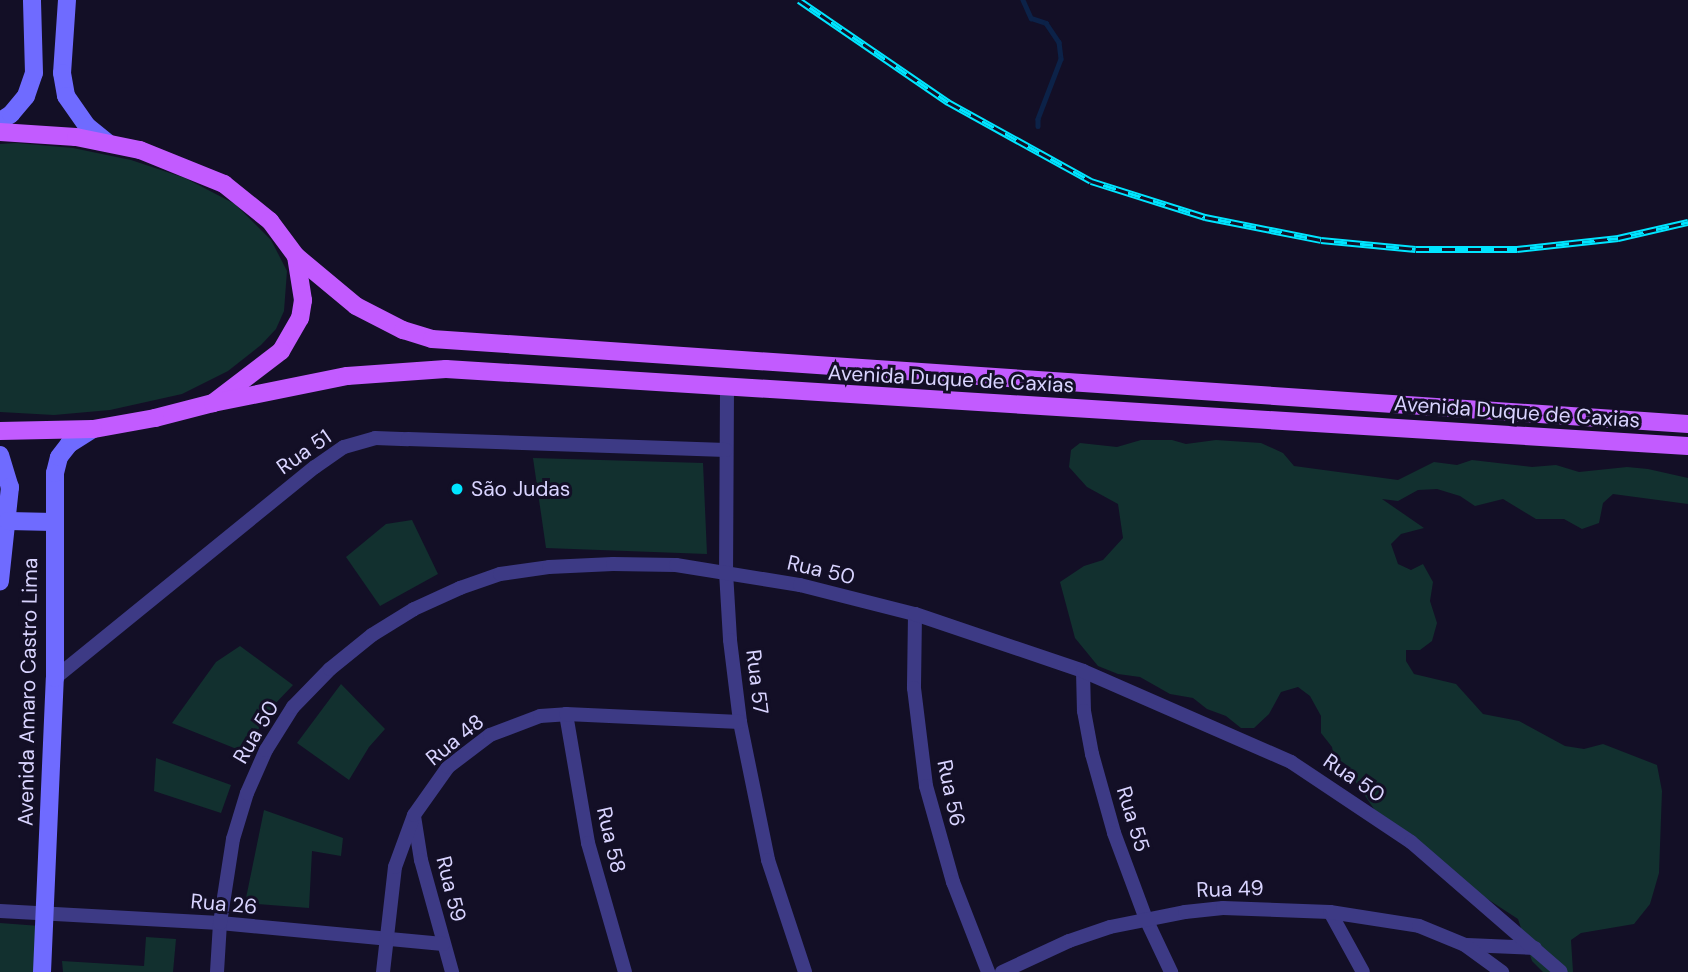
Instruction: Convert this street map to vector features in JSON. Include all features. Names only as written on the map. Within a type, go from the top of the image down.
[{"type":"main road","name":"Avenida Duque de Caxias","points":[[0,132],[76,137],[140,150],[224,184],[270,222],[296,256],[356,306],[404,330],[432,339],[1555,417],[1682,422]]},
{"type":"main road","points":[[214,403],[272,360],[291,338],[300,318],[303,300],[296,256]]},
{"type":"main road","name":"Avenida Duque de Caxias","points":[[0,430],[93,429],[347,376],[446,369],[1688,446]]},
{"type":"street","points":[[0,121],[11,114],[26,96],[34,73],[32,0]]},
{"type":"street","points":[[67,0],[62,73],[66,96],[88,126],[108,143]]},
{"type":"street","name":"Rua 57","points":[[727,388],[726,572],[730,640],[740,722],[768,860],[805,972]]},
{"type":"street","name":"Avenida Amaro Castro Lima","points":[[42,972],[55,678],[55,473],[59,457],[69,444],[93,429]]},
{"type":"street","name":"Rua 51","points":[[55,678],[315,467],[344,447],[375,438],[726,450]]},
{"type":"street","name":"Avenida Amaro Castro Lima","points":[[0,455],[10,487],[0,581]]},
{"type":"street","points":[[8,521],[54,523]]},
{"type":"street","name":"Rua 50","points":[[217,972],[220,923],[233,839],[247,793],[266,750],[293,707],[330,669],[372,635],[414,609],[500,574],[549,567],[613,564],[676,565],[800,585],[915,614],[1083,671],[1291,762],[1411,842],[1561,972]]},
{"type":"street","name":"Rua 56","points":[[915,614],[915,688],[926,786],[953,882],[988,972]]},
{"type":"street","name":"Rua 55","points":[[1083,671],[1084,711],[1092,754],[1114,833],[1146,919],[1171,972]]},
{"type":"street","name":"Rua 48","points":[[383,972],[395,867],[414,815],[449,767],[490,735],[527,720],[566,714],[740,722]]},
{"type":"street","name":"Rua 58","points":[[566,714],[588,843],[625,972]]},
{"type":"street","name":"Rua 59","points":[[414,815],[421,860],[452,972]]},
{"type":"street","name":"Rua 49","points":[[1002,972],[1069,940],[1146,919],[1223,908],[1330,912],[1419,926],[1465,945]]},
{"type":"street","name":"Rua 26","points":[[0,911],[220,923],[385,941],[443,944]]},
{"type":"street","points":[[1330,912],[1363,972]]},
{"type":"street","points":[[1465,945],[1535,948]]},
{"type":"street","points":[[1465,945],[1502,972]]},
{"type":"green space","points":[[0,144],[73,148],[131,160],[185,178],[235,204],[271,240],[287,271],[284,311],[276,329],[261,345],[228,371],[182,394],[110,410],[54,415],[0,412]]},
{"type":"green space","points":[[1141,440],[1172,440],[1186,444],[1216,440],[1261,443],[1283,453],[1294,466],[1398,480],[1434,462],[1457,465],[1472,460],[1532,467],[1556,465],[1579,472],[1627,467],[1688,478],[1688,504],[1613,494],[1603,503],[1599,523],[1582,529],[1564,519],[1536,519],[1503,499],[1475,506],[1460,496],[1437,489],[1418,490],[1398,501],[1382,499],[1424,528],[1401,534],[1391,544],[1398,564],[1411,570],[1423,564],[1433,582],[1430,601],[1437,623],[1432,641],[1420,650],[1406,650],[1406,661],[1414,674],[1456,684],[1483,714],[1519,721],[1565,746],[1584,749],[1603,744],[1657,765],[1662,791],[1659,873],[1650,904],[1634,924],[1581,933],[1571,940],[1573,972],[1543,972],[1532,961],[1518,919],[1472,889],[1376,812],[1355,781],[1337,773],[1332,747],[1321,733],[1321,716],[1310,696],[1298,687],[1281,692],[1269,714],[1254,728],[1241,728],[1226,716],[1207,709],[1193,698],[1170,694],[1140,677],[1118,674],[1098,666],[1075,638],[1060,582],[1084,566],[1103,560],[1123,538],[1118,504],[1087,487],[1069,467],[1071,450],[1080,443],[1117,447]]},
{"type":"green space","points":[[533,458],[703,463],[707,554],[546,548]]},
{"type":"green space","points":[[412,520],[438,574],[380,606],[346,557],[386,524]]},
{"type":"green space","points":[[240,646],[293,685],[273,706],[244,752],[172,723],[216,662]]},
{"type":"green space","points":[[341,684],[385,729],[369,747],[349,780],[297,743]]},
{"type":"green space","points":[[156,758],[231,785],[221,813],[154,791]]},
{"type":"green space","points":[[264,810],[343,838],[341,856],[312,851],[309,908],[245,903]]},
{"type":"green space","points":[[0,923],[40,926],[38,972],[0,972]]},
{"type":"green space","points":[[146,937],[176,939],[173,972],[63,972],[62,961],[144,966]]},
{"type":"waterway","points":[[1023,0],[1031,18],[1046,23],[1059,42],[1061,59],[1038,119],[1038,126]]},
{"type":"railway","points":[[799,0],[948,102],[1091,181],[1205,217],[1321,240],[1416,249],[1517,249],[1618,238],[1688,222]]},
{"type":"place","name":"São Judas","points":[[457,489]]}]
